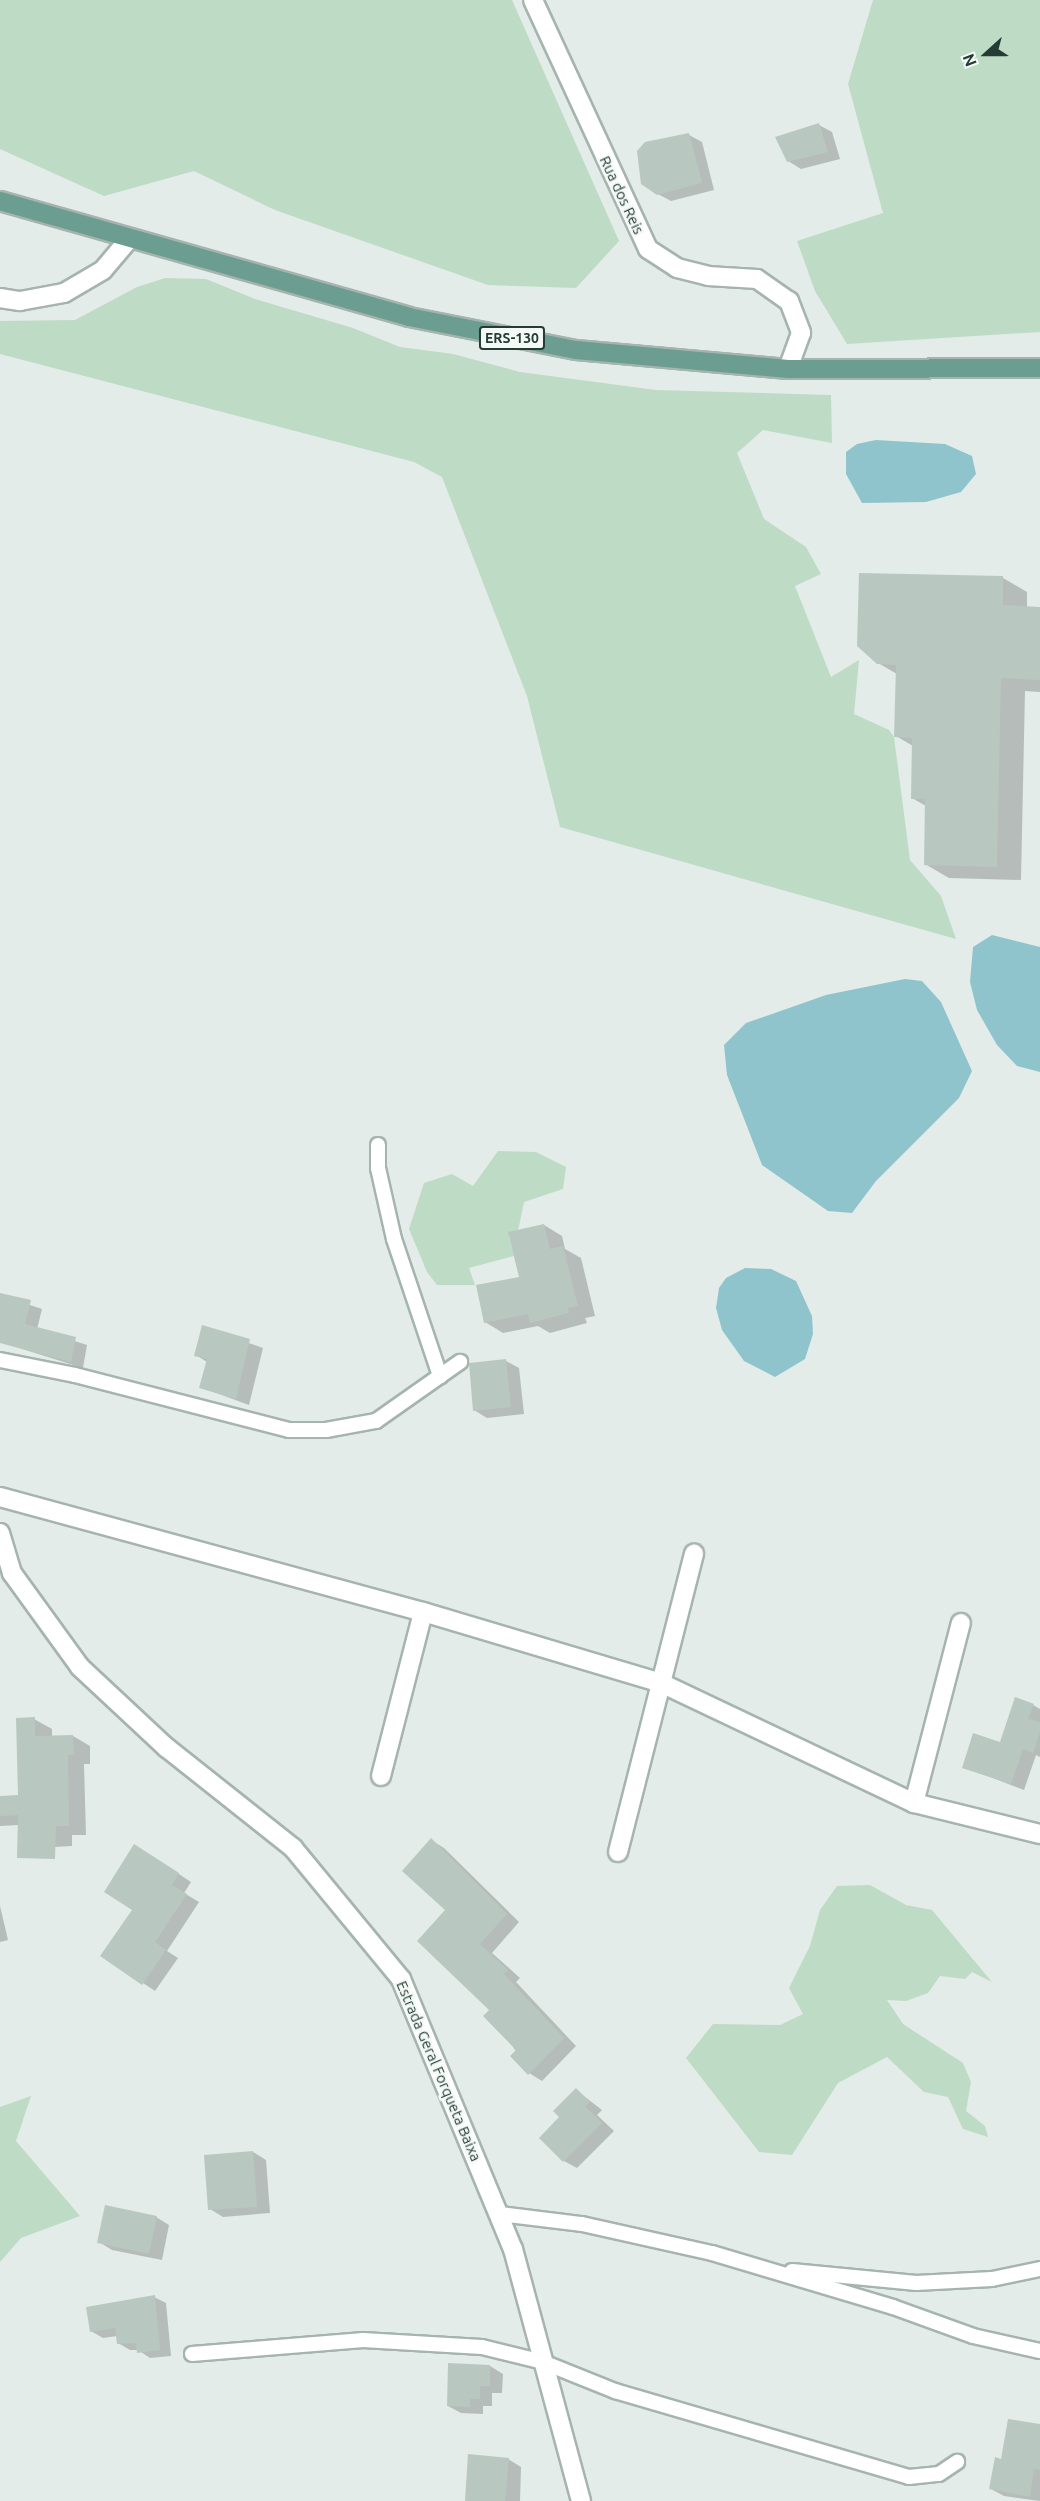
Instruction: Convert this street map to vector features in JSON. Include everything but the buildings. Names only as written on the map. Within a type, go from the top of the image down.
[{"type":"main road","name":"ERS-130","points":[[0,201],[420,320],[576,350],[788,369],[1040,368]]},
{"type":"street","name":"Rua dos Reis","points":[[533,0],[648,249],[677,268],[708,276],[757,279],[789,301],[801,333],[788,369]]},
{"type":"street","points":[[0,298],[20,301],[64,293],[103,270],[130,238]]},
{"type":"street","points":[[0,1497],[423,1612],[661,1683],[914,1803],[1040,1834]]},
{"type":"street","name":"Estrada Geral Forqueta Baixa","points":[[0,1533],[12,1573],[80,1667],[167,1748],[293,1848],[402,1979],[500,2214],[581,2501]]},
{"type":"street","points":[[618,1852],[694,1554]]},
{"type":"street","points":[[381,1776],[423,1612]]},
{"type":"street","points":[[914,1803],[960,1623]]},
{"type":"lane","points":[[378,1145],[378,1168],[394,1239],[440,1376]]},
{"type":"lane","points":[[0,1360],[75,1375],[289,1430],[326,1430],[376,1420],[460,1362]]},
{"type":"lane","points":[[500,2214],[582,2224],[766,2269],[973,2336],[1040,2351]]},
{"type":"lane","points":[[766,2269],[916,2283],[992,2278],[1040,2269]]},
{"type":"lane","points":[[192,2354],[363,2340],[482,2347],[543,2362],[615,2391],[909,2477],[939,2474],[957,2462]]},
{"type":"green space","points":[[0,0],[512,0],[619,241],[576,288],[488,285],[275,210],[194,171],[104,196],[0,149]]},
{"type":"green space","points":[[873,0],[1040,0],[1040,332],[847,344],[815,291],[797,241],[883,213],[848,84]]},
{"type":"green space","points":[[165,278],[206,279],[255,299],[353,328],[400,347],[453,354],[520,372],[656,390],[831,395],[832,443],[763,430],[737,453],[764,519],[806,547],[821,574],[795,586],[831,677],[859,660],[854,714],[889,730],[894,737],[910,860],[941,896],[956,939],[560,827],[527,696],[442,477],[414,462],[0,354],[0,321],[75,320],[137,287]]},
{"type":"green space","points":[[498,1151],[536,1152],[566,1167],[563,1189],[524,1202],[518,1231],[509,1237],[514,1256],[469,1268],[475,1285],[437,1285],[427,1272],[409,1229],[424,1183],[452,1174],[473,1186]]},
{"type":"green space","points":[[870,1885],[906,1905],[932,1910],[992,1982],[972,1972],[965,1979],[940,1976],[928,1993],[906,2001],[887,2000],[903,2024],[963,2063],[971,2082],[966,2111],[985,2126],[988,2137],[963,2129],[948,2097],[924,2092],[887,2057],[838,2083],[792,2155],[759,2152],[686,2058],[713,2024],[780,2025],[803,2014],[789,1988],[810,1946],[820,1910],[837,1886]]},
{"type":"green space","points":[[31,2096],[16,2141],[80,2216],[21,2238],[0,2262],[0,2107]]},
{"type":"water","points":[[876,440],[945,444],[972,456],[976,474],[961,492],[926,502],[862,503],[846,474],[846,452],[857,444]]},
{"type":"water","points":[[992,935],[1040,947],[1040,1072],[1017,1066],[997,1045],[977,1010],[970,982],[973,947]]},
{"type":"water","points":[[905,979],[922,981],[941,1002],[972,1071],[959,1098],[876,1181],[852,1213],[828,1211],[762,1165],[727,1075],[724,1045],[746,1023],[826,995]]},
{"type":"water","points":[[745,1268],[771,1269],[796,1281],[812,1316],[813,1334],[805,1359],[775,1377],[744,1361],[722,1330],[716,1308],[719,1288],[726,1278]]}]
